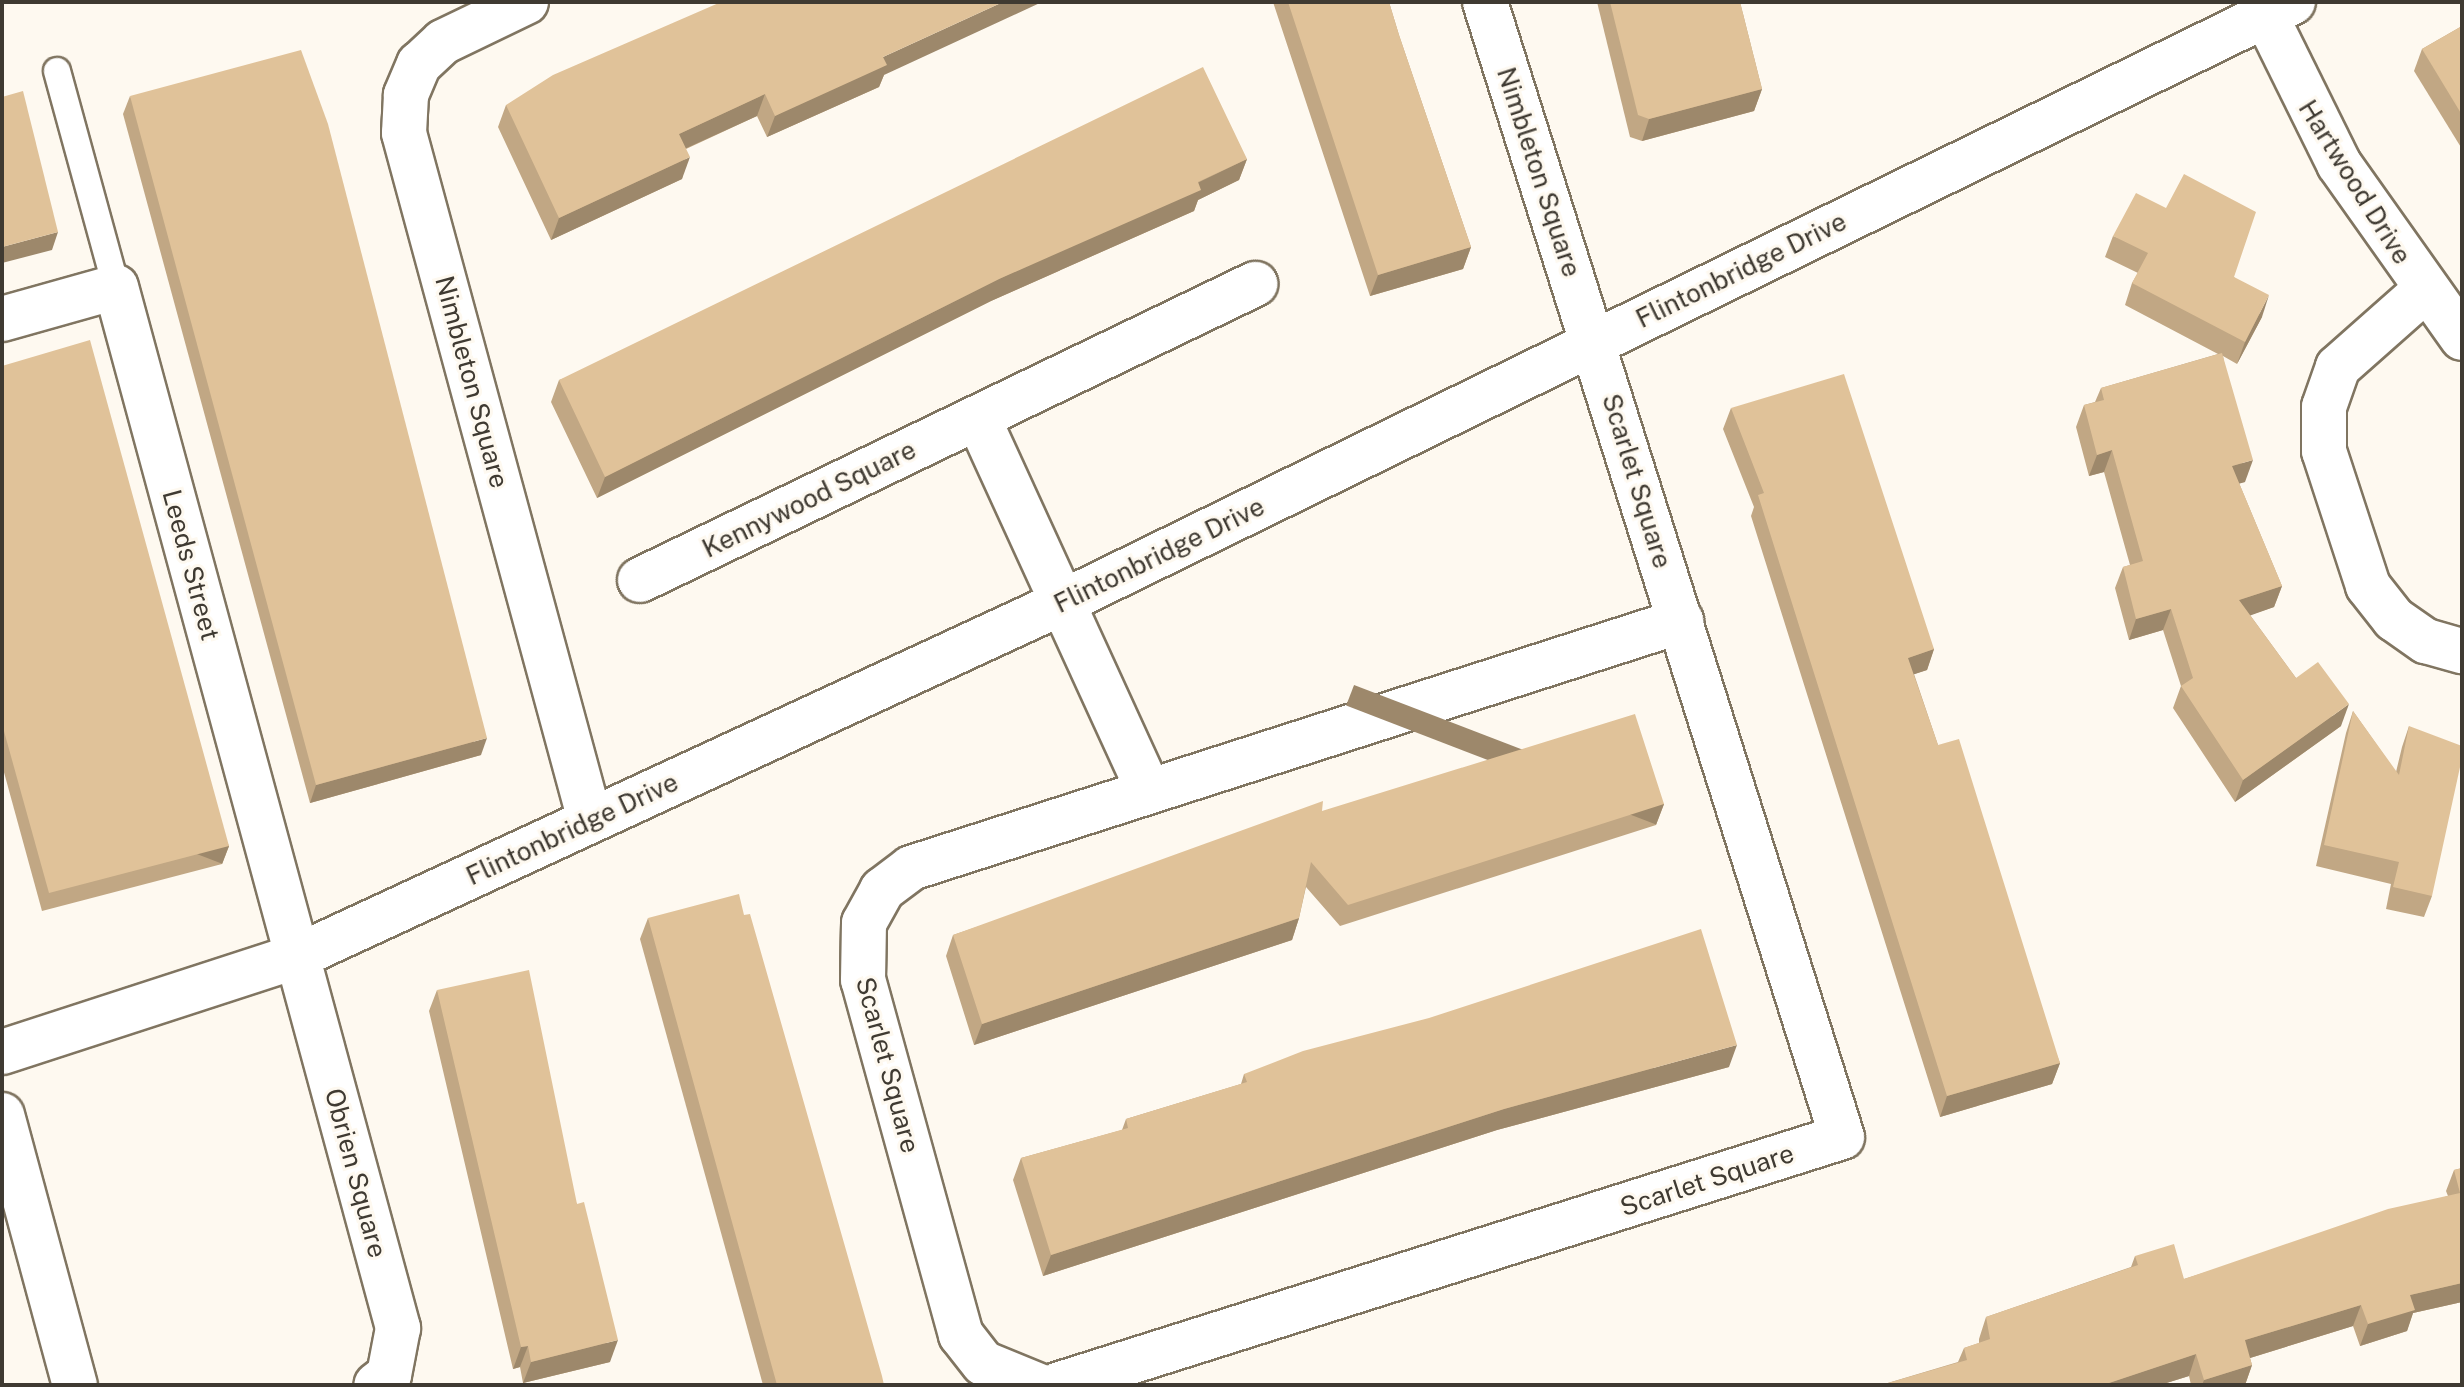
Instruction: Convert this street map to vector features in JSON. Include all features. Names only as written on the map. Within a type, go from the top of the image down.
[{"type":"street","name":"Nimbleton Square","points":[[526,2],[443,42],[419,64],[406,95],[404,133],[590,820]]},
{"type":"street","name":"Nimbleton Square","points":[[1485,2],[1593,342]]},
{"type":"street","name":"Flintonbridge Drive","points":[[2,1052],[298,956],[1059,604],[2272,7]]},
{"type":"street","name":"Hartwood Drive","points":[[2272,7],[2339,164],[2424,291],[2462,338]]},
{"type":"street","name":"Kennywood Square","points":[[640,580],[1255,284]]},
{"type":"street","points":[[2,319],[116,287]]},
{"type":"street","name":"Leeds Street","points":[[116,287],[298,956]]},
{"type":"street","points":[[2424,291],[2338,367],[2324,407],[2324,451],[2368,586],[2404,627],[2462,651]]},
{"type":"street","name":"Scarlet Square","points":[[1057,1385],[1842,1137],[1593,342]]},
{"type":"street","points":[[978,418],[1059,604],[1149,791]]},
{"type":"street","name":"Scarlet Square","points":[[1037,1385],[983,1363],[961,1335],[863,980],[864,923],[882,890],[911,868],[1681,621]]},
{"type":"street","name":"Obrien Square","points":[[298,956],[398,1328],[389,1375],[376,1385]]},
{"type":"street","points":[[2,1115],[75,1385]]},
{"type":"lane","points":[[57,71],[116,287]]},
{"type":"building","points":[[721,2],[1003,2],[883,57],[887,65],[775,116],[765,94],[679,134],[690,157],[559,218],[506,105],[553,75]]},
{"type":"building","points":[[1288,2],[1389,2],[1471,247],[1378,275]]},
{"type":"building","points":[[1610,2],[1740,2],[1762,89],[1649,119],[1638,115]]},
{"type":"building","points":[[2462,26],[2462,115],[2422,49]]},
{"type":"building","points":[[301,50],[328,124],[487,738],[316,785],[130,96]]},
{"type":"building","points":[[1203,67],[1247,159],[1198,182],[1201,190],[999,279],[605,477],[559,380]]},
{"type":"building","points":[[23,91],[58,232],[2,247],[2,97]]},
{"type":"building","points":[[2184,174],[2256,212],[2234,277],[2269,295],[2245,342],[2132,283],[2148,253],[2113,236],[2136,193],[2166,208]]},
{"type":"building","points":[[90,340],[229,846],[49,893],[2,724],[2,366]]},
{"type":"building","points":[[2222,353],[2253,460],[2232,466],[2282,586],[2239,600],[2296,678],[2318,662],[2349,704],[2243,780],[2181,686],[2193,678],[2171,609],[2136,619],[2123,567],[2143,561],[2112,450],[2097,455],[2084,405],[2104,400],[2101,388]]},
{"type":"building","points":[[1844,374],[1934,649],[1908,658],[1938,745],[1959,739],[2060,1063],[1947,1096],[1758,495],[1764,493],[1731,408]]},
{"type":"building","points":[[2353,711],[2399,775],[2409,726],[2462,746],[2432,896],[2393,887],[2399,862],[2324,845]]},
{"type":"building","points":[[1635,714],[1664,804],[1348,905],[1311,862],[1299,918],[982,1024],[953,935],[1323,801],[1322,811]]},
{"type":"building","points":[[739,894],[744,915],[750,914],[884,1385],[777,1385],[648,918]]},
{"type":"building","points":[[1701,929],[1737,1045],[1504,1109],[1051,1255],[1021,1158],[1128,1128],[1126,1119],[1247,1082],[1244,1074],[1303,1051],[1429,1018]]},
{"type":"building","points":[[529,970],[577,1204],[584,1202],[618,1340],[531,1362],[528,1346],[521,1347],[437,990]]},
{"type":"building","points":[[2462,1168],[2462,1283],[2410,1295],[2415,1310],[2368,1324],[2361,1305],[2245,1340],[2252,1365],[2204,1380],[2196,1354],[2103,1385],[1881,1385],[1967,1360],[1964,1348],[1990,1339],[1986,1317],[2138,1265],[2135,1256],[2174,1244],[2184,1279],[2388,1209],[2460,1193],[2454,1170]]}]
